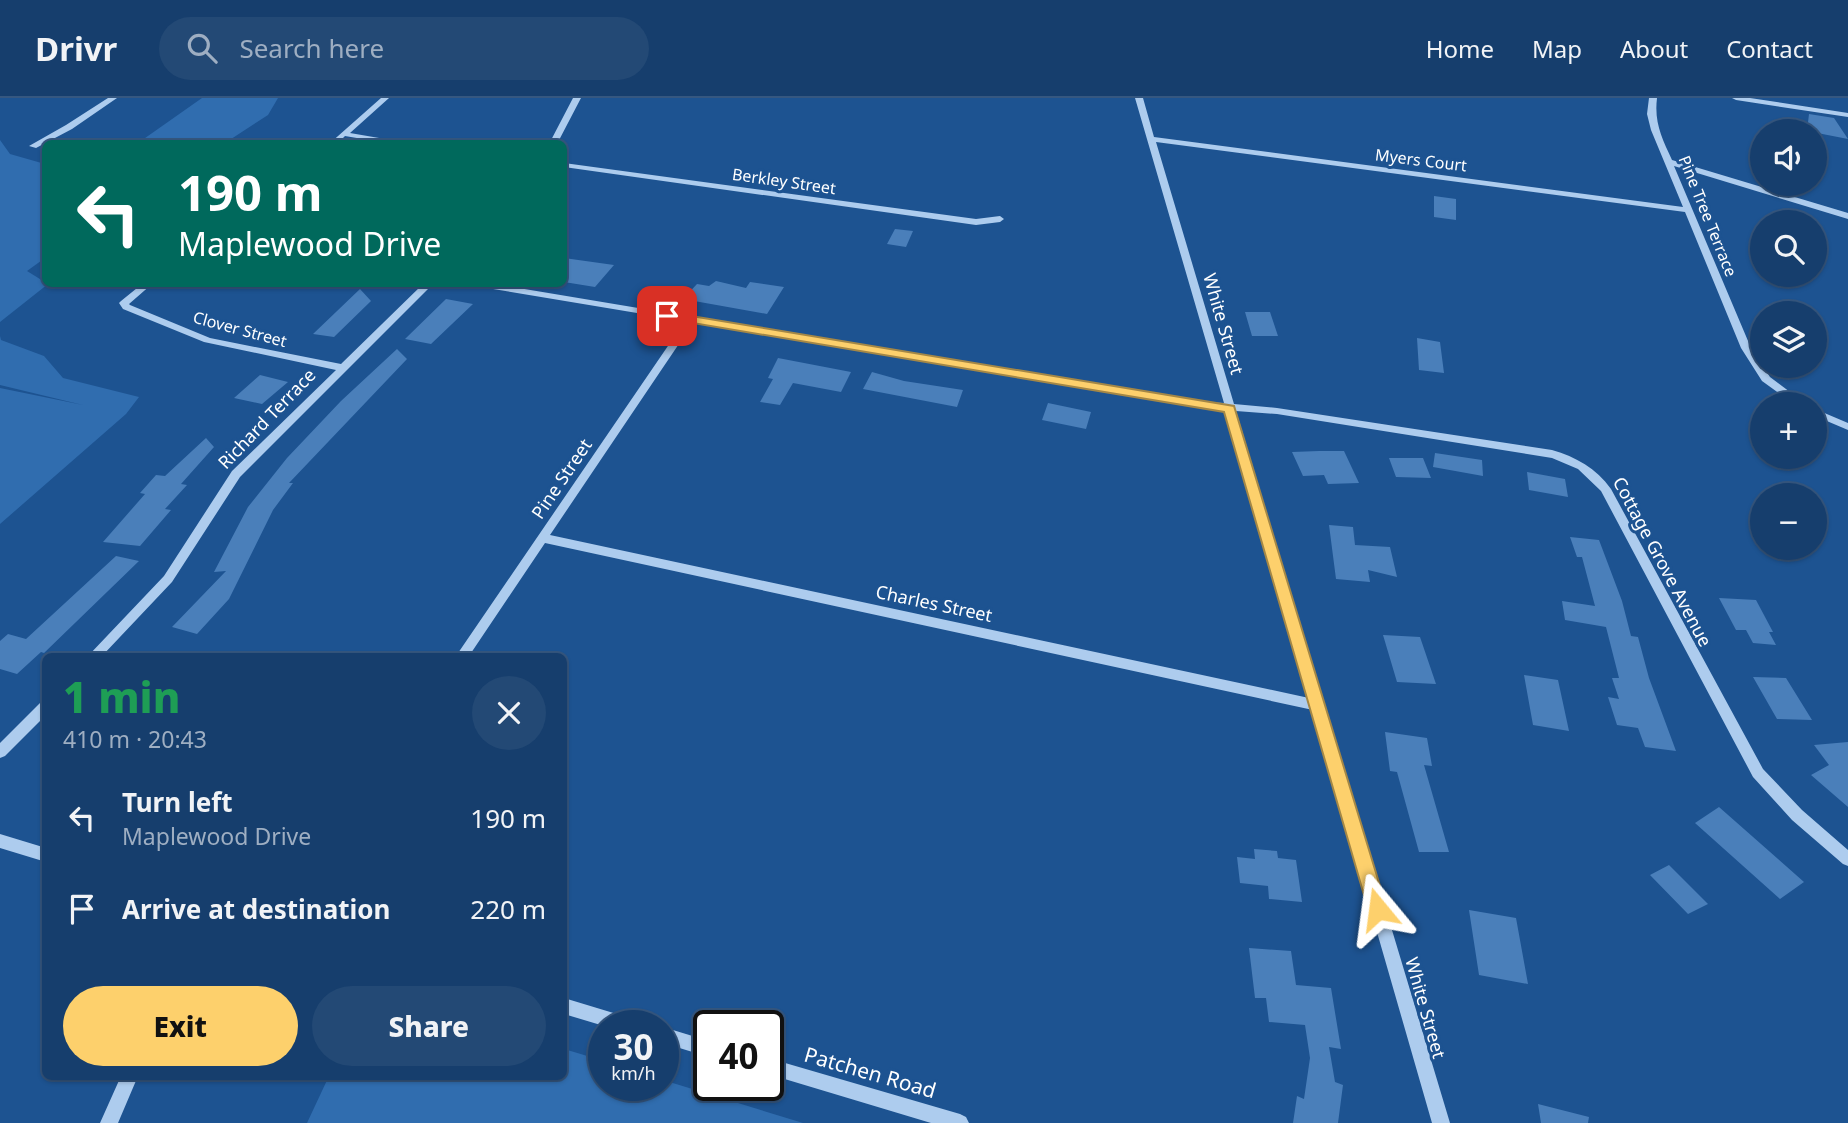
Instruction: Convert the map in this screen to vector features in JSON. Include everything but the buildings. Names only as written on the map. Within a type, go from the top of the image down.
[{"type":"street","points":[[45,140],[113,98]]},
{"type":"street","points":[[337,140],[386,98]]},
{"type":"street","points":[[555,140],[578,98]]},
{"type":"street","name":"White Street","points":[[1139,98],[1441,1123]]},
{"type":"street","name":"Pine Tree Terrace","points":[[1653,98],[1652,119],[1751,358],[1782,392]]},
{"type":"street","points":[[1735,98],[1847,114]]},
{"type":"street","points":[[344,134],[384,140]]},
{"type":"street","name":"Myers Court","points":[[1150,139],[1688,210]]},
{"type":"street","points":[[33,146],[42,142]]},
{"type":"street","points":[[1669,162],[1848,216]]},
{"type":"street","name":"Berkley Street","points":[[567,165],[976,222],[1000,219]]},
{"type":"street","name":"Clover Street","points":[[143,287],[124,303],[126,307],[207,340],[343,368]]},
{"type":"street","name":"Richard Terrace","points":[[97,653],[168,579],[236,474],[425,287]]},
{"type":"street","name":"Cottage Grove Avenue","points":[[498,287],[1230,409],[1277,411],[1540,452],[1572,460],[1585,467],[1605,489],[1758,773],[1797,815],[1848,859]]},
{"type":"street","name":"Pine Street","points":[[464,653],[690,320]]},
{"type":"street","points":[[1827,417],[1848,427]]},
{"type":"street","name":"Charles Street","points":[[543,538],[1317,705]]},
{"type":"street","points":[[0,752],[42,710]]},
{"type":"street","points":[[1,843],[42,854]]},
{"type":"street","points":[[567,1007],[588,1013]]},
{"type":"street","name":"Patchen Road","points":[[784,1071],[960,1123]]},
{"type":"street","points":[[109,1123],[128,1080]]},
{"type":"shaded area","points":[[202,98],[278,98],[268,115],[230,140],[142,140]]},
{"type":"shaded area","points":[[0,140],[10,154],[42,163],[42,260],[27,271],[42,280],[44,287],[0,322]]},
{"type":"shaded area","points":[[0,336],[1,340],[44,356],[63,378],[139,397],[126,414],[0,524],[0,388],[83,405],[0,385]]},
{"type":"shaded area","points":[[567,1050],[588,1056],[588,1101],[679,1101],[679,1085],[693,1089],[693,1101],[731,1101],[803,1123],[307,1123],[327,1080],[567,1080]]},
{"type":"route","points":[[667,316],[1230,409],[1378,909]]}]
